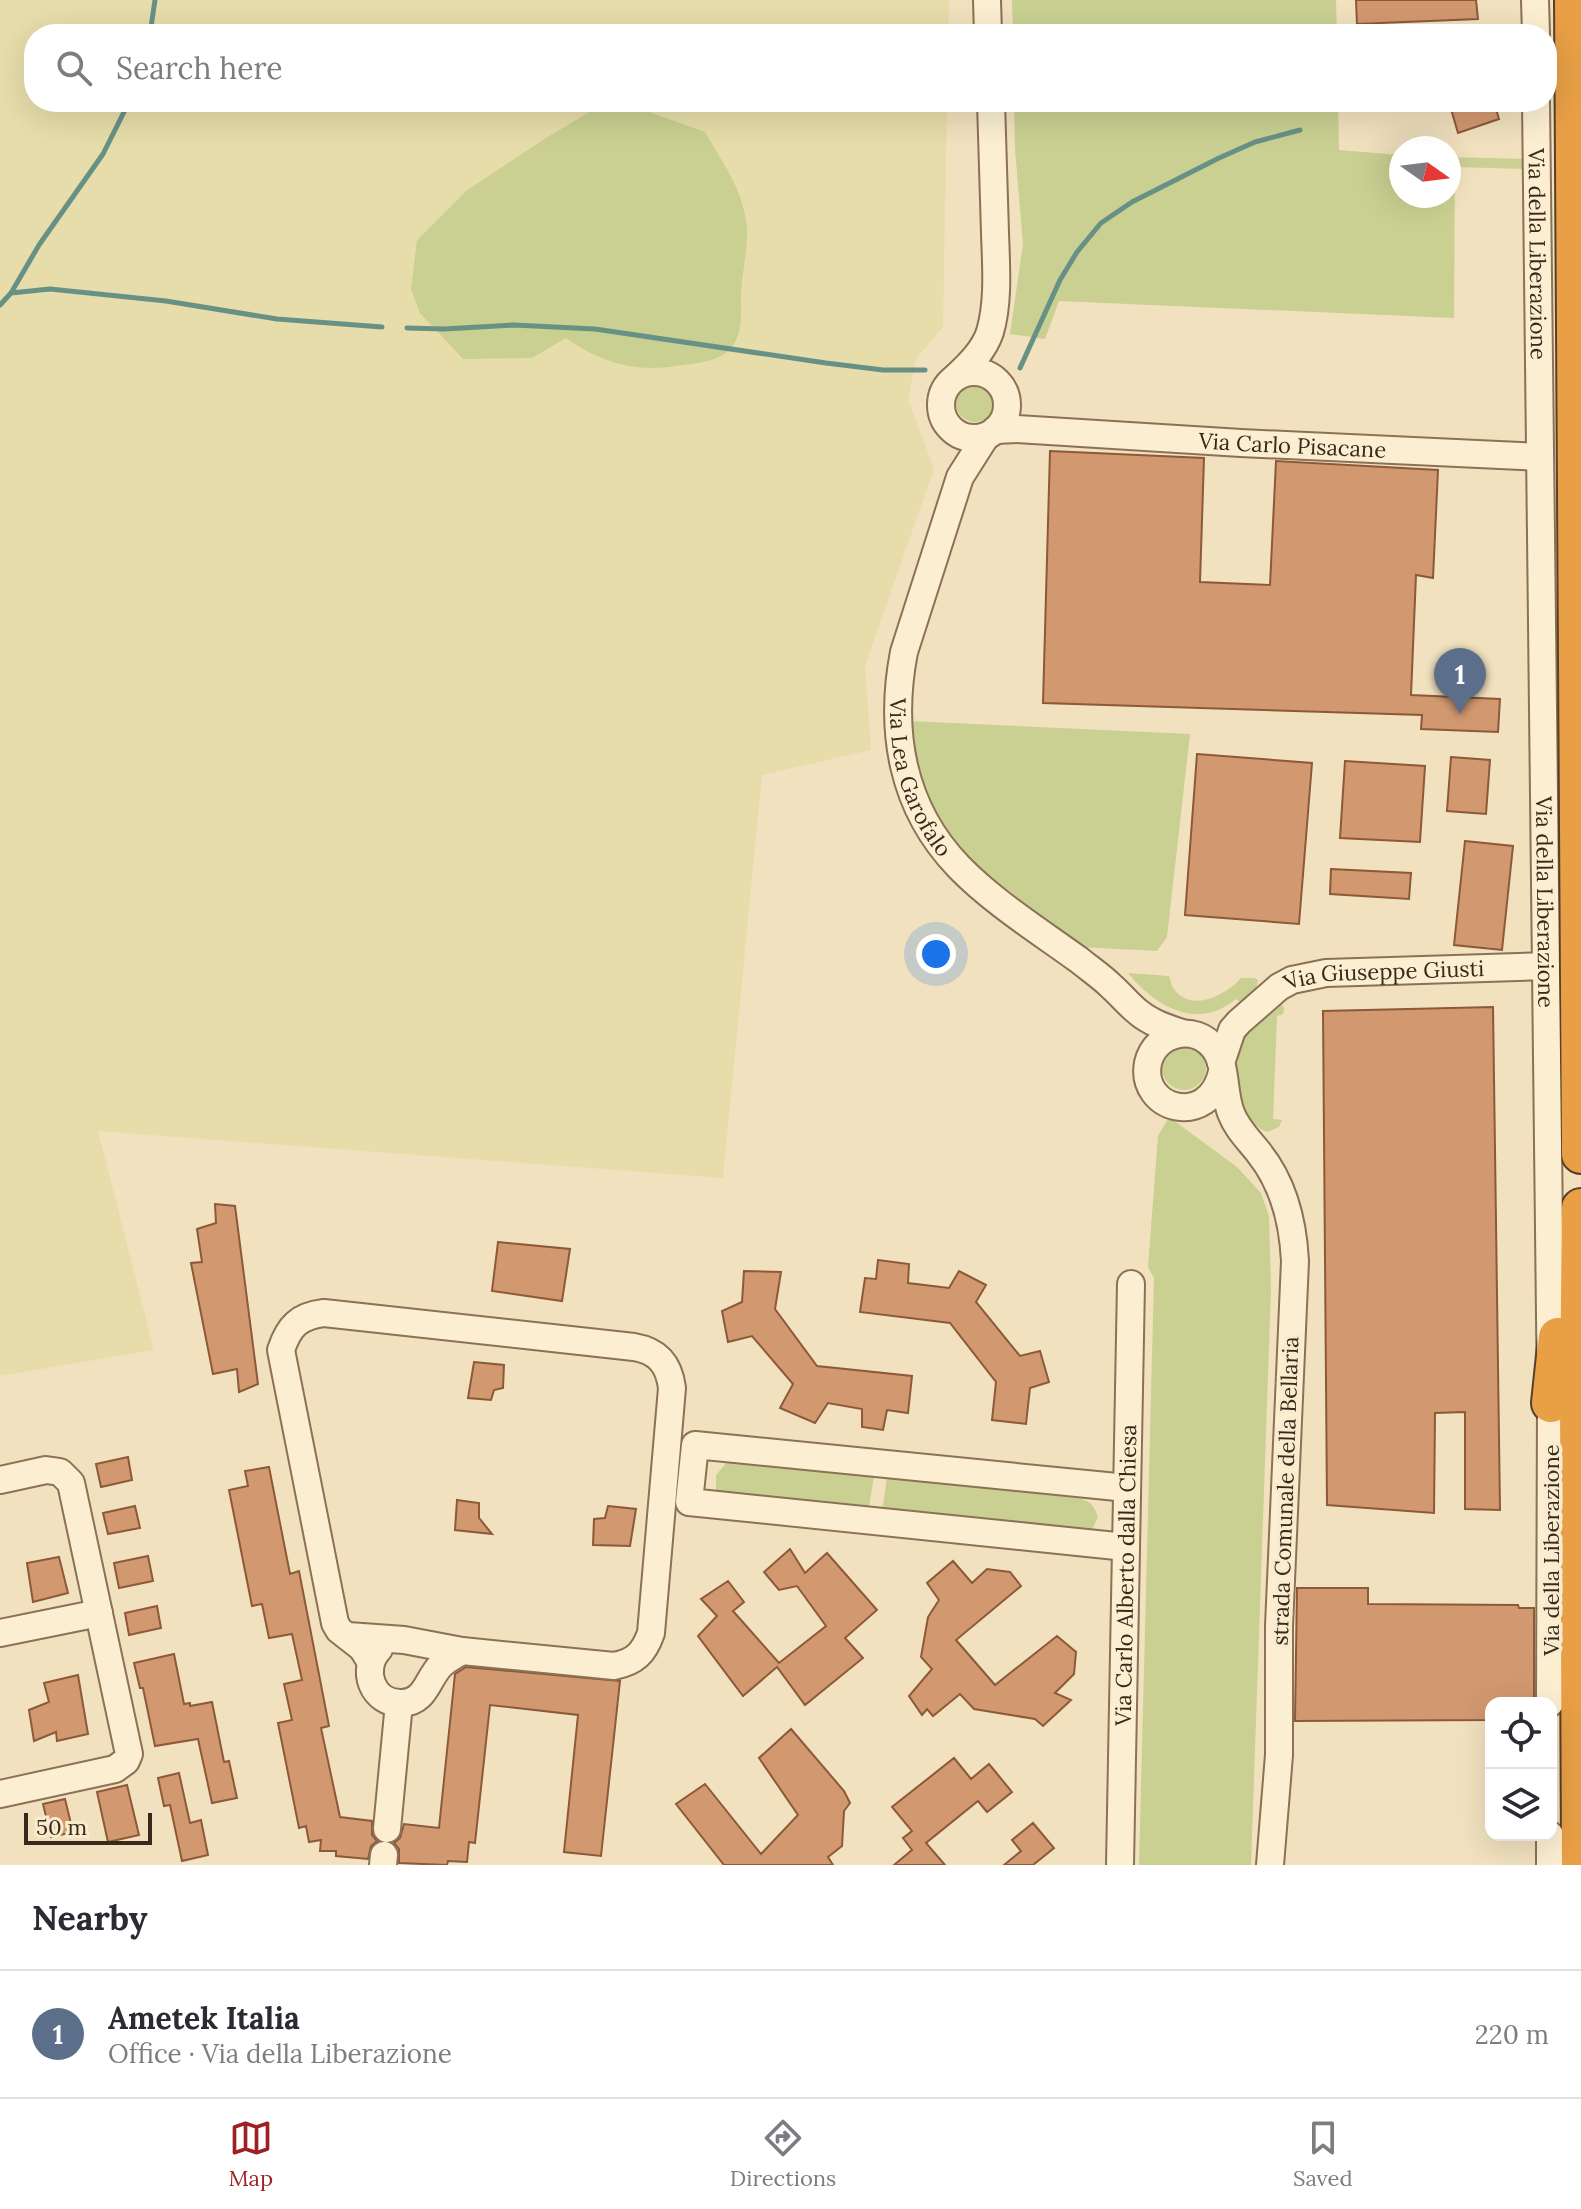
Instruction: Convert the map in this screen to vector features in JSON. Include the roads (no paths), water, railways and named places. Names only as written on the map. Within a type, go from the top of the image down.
[{"type":"highway","points":[[1574,0],[1581,1154]]},
{"type":"highway","points":[[1551,1403],[1565,1261],[1569,1047],[1579,927]]},
{"type":"highway","points":[[1581,1208],[1581,1865]]},
{"type":"street","points":[[987,0],[988,24]]},
{"type":"street","points":[[1535,0],[1536,24]]},
{"type":"street","name":"Via Lea Garofalo","points":[[991,112],[996,266],[993,318],[996,360],[1006,412],[1002,422],[990,433],[960,477],[904,652],[896,709],[902,764],[925,821],[960,868],[1099,975],[1151,1021],[1188,1034]]},
{"type":"street","name":"Via della Liberazione","points":[[1536,112],[1551,1403],[1550,1697]]},
{"type":"street","name":"Via Lea Garofalo","points":[[960,477],[958,451],[944,420],[941,401],[944,391],[979,353],[990,332],[993,318]]},
{"type":"street","points":[[957,376],[976,372],[994,378],[1017,416],[1045,432]]},
{"type":"street","points":[[950,428],[967,438],[990,433]]},
{"type":"street","name":"Via Carlo Pisacane","points":[[990,433],[1005,429],[1540,457]]},
{"type":"street","name":"Via Giuseppe Giusti","points":[[1221,1068],[1229,1038],[1239,1022],[1286,982],[1326,973],[1546,966]]},
{"type":"street","name":"Via Lea Garofalo","points":[[1125,1000],[1139,1028],[1148,1066]]},
{"type":"street","name":"Via Giuseppe Giusti","points":[[1188,1034],[1213,1032],[1239,1022]]},
{"type":"street","points":[[1188,1034],[1212,1045],[1221,1068],[1230,1111],[1241,1132],[1212,1115],[1172,1106],[1155,1094],[1150,1086],[1148,1066],[1151,1054],[1159,1043],[1169,1036],[1188,1034]]},
{"type":"street","points":[[1182,1108],[1194,1107],[1213,1094],[1219,1084],[1221,1068]]},
{"type":"street","name":"strada Comunale della Bellaria","points":[[1241,1132],[1264,1160],[1283,1195],[1293,1230],[1295,1261],[1279,1626],[1279,1755],[1270,1865]]},
{"type":"street","name":"Via Carlo Alberto dalla Chiesa","points":[[1120,1865],[1131,1284]]},
{"type":"street","points":[[348,1636],[614,1666],[637,1658],[647,1647],[651,1633],[672,1388],[665,1364],[646,1349],[324,1313],[307,1315],[296,1323],[286,1335],[281,1350],[335,1623],[339,1630],[362,1648],[370,1661]]},
{"type":"street","points":[[1126,1547],[689,1502],[695,1445],[1127,1488]]},
{"type":"street","points":[[0,1480],[46,1470],[60,1472],[71,1483],[129,1754],[126,1761],[115,1769],[0,1794]]},
{"type":"street","points":[[0,1633],[99,1613]]},
{"type":"street","points":[[431,1681],[432,1669],[423,1649],[404,1642],[383,1645],[370,1661],[369,1678],[373,1688],[381,1697],[399,1703],[417,1699],[425,1691],[431,1681],[440,1665],[462,1651]]},
{"type":"street","points":[[387,1829],[399,1703]]},
{"type":"street","points":[[1550,1841],[1550,1865]]},
{"type":"waterway","points":[[151,24],[155,0]]},
{"type":"waterway","points":[[11,293],[39,245],[103,154],[124,112]]},
{"type":"waterway","points":[[1020,368],[1060,280],[1077,252],[1101,223],[1132,202],[1219,158],[1255,142],[1300,130]]},
{"type":"waterway","points":[[0,305],[11,293],[50,289],[166,301],[277,319],[382,327]]},
{"type":"waterway","points":[[407,328],[514,325],[595,329],[826,363],[883,370],[925,370]]},
{"type":"place","name":"Ametek Italia","points":[[1460,714]]}]
